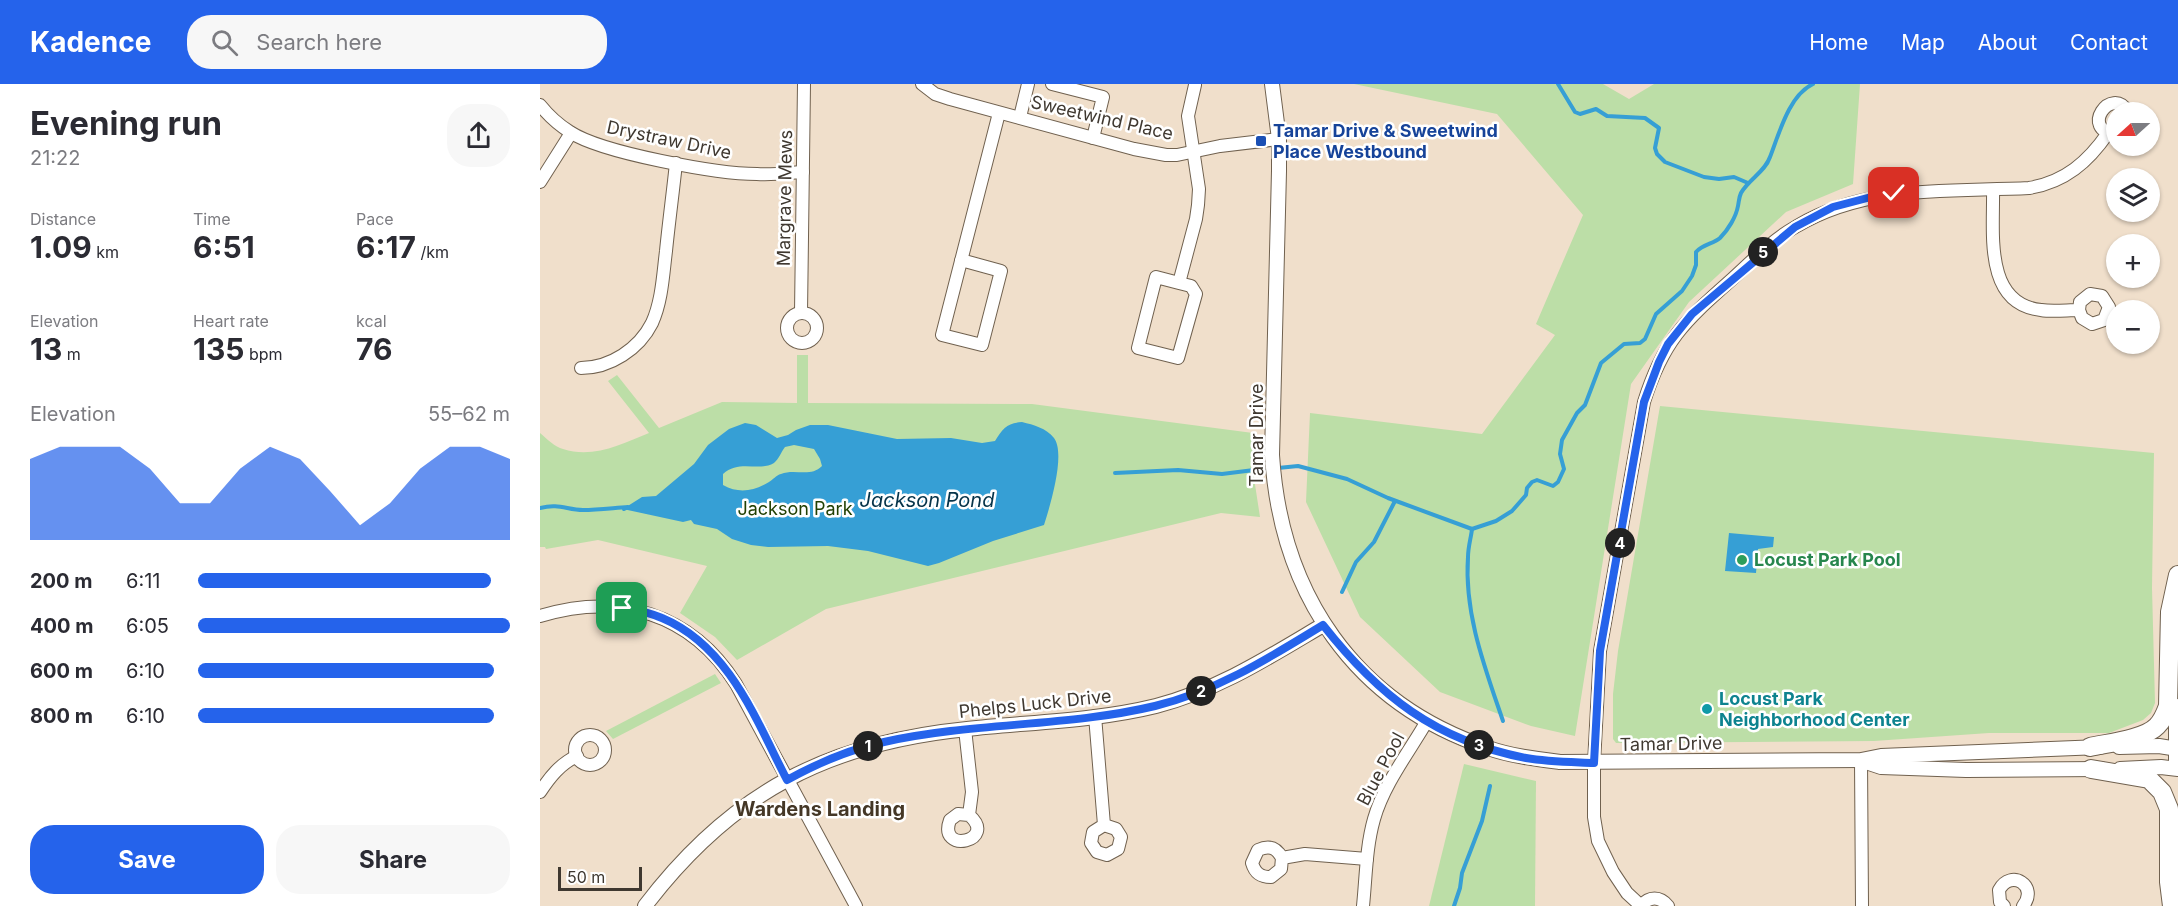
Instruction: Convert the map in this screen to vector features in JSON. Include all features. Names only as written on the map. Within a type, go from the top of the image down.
[{"type":"main road","points":[[2090,747],[2147,734],[2164,718],[2168,706],[2170,612],[2178,575]]},
{"type":"main road","points":[[2178,708],[2178,764]]},
{"type":"main road","points":[[2091,769],[2149,779],[2162,792],[2169,809],[2169,882],[2172,906]]},
{"type":"street","name":"Margrave Mews","points":[[801,313],[804,84]]},
{"type":"street","name":"Sweetwind Place","points":[[922,84],[935,94],[950,99],[1093,138],[1166,155],[1279,139]]},
{"type":"street","points":[[1020,117],[1028,84]]},
{"type":"street","points":[[1052,84],[1103,97],[1093,138]]},
{"type":"street","name":"Tamar Drive","points":[[1272,84],[1279,139],[1272,455],[1273,484],[1281,525],[1290,556],[1306,595],[1323,625],[1350,659],[1400,705],[1459,738],[1490,749],[1526,758],[1594,763],[1861,760],[1881,756],[2090,747],[2159,746],[2178,749]]},
{"type":"street","points":[[1179,283],[1198,205],[1199,189],[1188,116],[1195,85]]},
{"type":"street","name":"Drystraw Drive","points":[[540,105],[571,133],[620,151],[676,163],[757,174],[803,172]]},
{"type":"street","points":[[2106,105],[2099,117],[2100,126],[2106,130]]},
{"type":"street","points":[[961,260],[1001,271],[982,345],[942,335],[961,260],[999,113]]},
{"type":"street","points":[[540,182],[571,133]]},
{"type":"street","points":[[1668,906],[1659,899],[1653,898],[1641,906],[1627,892],[1613,872],[1598,841],[1594,817],[1594,763],[1600,651],[1644,402],[1651,380],[1668,344],[1692,314],[1777,240],[1795,227],[1833,207],[1875,196],[1910,191],[2029,188],[2057,181],[2083,162],[2106,139]]},
{"type":"street","points":[[581,368],[596,368],[617,359],[633,347],[651,324],[662,288],[676,163]]},
{"type":"street","points":[[1994,190],[1995,258],[1998,276],[2004,288],[2012,297],[2030,308],[2079,310]]},
{"type":"street","points":[[1156,277],[1179,283],[1191,286],[1196,294],[1178,358],[1138,348],[1156,277]]},
{"type":"street","points":[[540,616],[594,606],[622,608],[663,618],[697,639],[726,668],[856,906]]},
{"type":"street","name":"Phelps Luck Drive","points":[[645,906],[687,855],[737,811],[787,780],[822,762],[882,742],[965,729],[1095,716],[1154,706],[1220,684],[1263,662],[1323,625]]},
{"type":"street","points":[[1095,716],[1104,825]]},
{"type":"street","name":"Blue Pool","points":[[1363,906],[1367,859],[1375,818],[1382,799],[1427,721]]},
{"type":"street","points":[[965,729],[972,792],[969,815]]},
{"type":"street","points":[[540,792],[566,761],[577,756]]},
{"type":"street","points":[[1861,760],[1862,906]]},
{"type":"street","name":"Tamar Drive","points":[[1861,760],[1881,766],[1966,770],[2161,767],[2178,769]]},
{"type":"street","points":[[1282,858],[1305,854],[1367,859]]},
{"type":"street","points":[[2004,906],[2000,902],[1999,890],[2007,881],[2013,879],[2024,884],[2027,889],[2028,896],[2023,906]]},
{"type":"green space","points":[[1354,84],[1603,84],[1629,99],[1654,84],[1860,84],[1853,184],[1786,212],[1689,302],[1631,384],[1575,736],[1531,726],[1440,692],[1360,617],[1306,502],[1310,413],[1482,434],[1555,335],[1536,324],[1583,215],[1497,114]]},
{"type":"green space","name":"Jackson Park","points":[[797,355],[808,355],[808,403],[1032,404],[1253,433],[1254,478],[1260,517],[1221,513],[826,609],[737,660],[715,637],[680,613],[707,566],[598,540],[546,549],[540,547],[540,433],[560,448],[585,452],[607,449],[649,433],[608,381],[617,375],[659,428],[722,402],[797,403]]},
{"type":"green space","points":[[1660,406],[2154,453],[2152,588],[2155,703],[2151,713],[2143,720],[2109,733],[1989,733],[1874,741],[1616,743],[1613,739],[1613,694],[1618,651]]},
{"type":"green space","points":[[715,674],[721,683],[613,739],[606,731]]},
{"type":"green space","points":[[1464,764],[1536,781],[1535,906],[1429,906]]},
{"type":"water","name":"Jackson Pond","points":[[1022,422],[1044,429],[1054,438],[1057,446],[1058,468],[1044,525],[993,541],[928,566],[868,551],[828,546],[751,545],[732,539],[717,529],[694,524],[691,520],[683,522],[623,509],[642,497],[656,496],[694,464],[708,445],[729,429],[745,423],[756,425],[777,438],[810,425],[828,425],[897,439],[951,438],[982,443],[995,441],[1006,427]],"holes":[[[794,445],[814,449],[822,466],[817,470],[786,472],[763,485],[746,490],[735,490],[723,485],[723,474],[729,470],[742,466],[762,466],[774,463],[785,447]]]},
{"type":"water","name":"Locust Park Pool","points":[[1729,533],[1774,537],[1773,547],[1758,549],[1756,573],[1725,571]]},
{"type":"waterway","points":[[1558,84],[1575,112],[1580,114],[1596,109],[1607,116],[1645,118],[1659,128],[1655,148],[1657,154],[1665,162],[1704,177],[1719,179],[1734,177],[1748,183]]},
{"type":"waterway","points":[[1278,468],[1298,466],[1347,479],[1388,498],[1472,529],[1496,521],[1512,511],[1526,495],[1527,488],[1532,482],[1537,480],[1553,486],[1558,482],[1564,469],[1560,454],[1562,440],[1577,413],[1585,405],[1601,363],[1624,344],[1640,343],[1645,339],[1656,314],[1682,291],[1696,265],[1696,252],[1720,238],[1729,227],[1741,193],[1768,162],[1791,106],[1797,97],[1813,84]]},
{"type":"waterway","points":[[1115,473],[1178,470],[1222,474],[1270,468]]},
{"type":"waterway","points":[[1342,592],[1356,562],[1374,542],[1395,501]]},
{"type":"waterway","points":[[540,508],[558,506],[583,510],[628,507],[624,509]]},
{"type":"waterway","points":[[1472,529],[1468,553],[1469,599],[1477,640],[1503,721]]},
{"type":"waterway","points":[[1454,906],[1462,873],[1482,821],[1490,786]]},
{"type":"place","name":"Tamar Drive & Sweetwind Place Westbound","points":[[1261,141]]},
{"type":"place","name":"Locust Park Pool","points":[[1742,560]]},
{"type":"place","name":"Locust Park Neighborhood Center","points":[[1707,709]]},
{"type":"district","name":"Wardens Landing","points":[[820,809]]},
{"type":"route","points":[[622,608],[643,611],[663,618],[683,629],[714,654],[736,684],[787,780],[822,762],[882,742],[965,729],[1126,712],[1186,697],[1220,684],[1263,662],[1323,625],[1350,659],[1378,687],[1400,705],[1459,738],[1526,758],[1594,763],[1600,651],[1644,402],[1651,380],[1668,344],[1692,314],[1795,227],[1833,207],[1894,193]]}]
